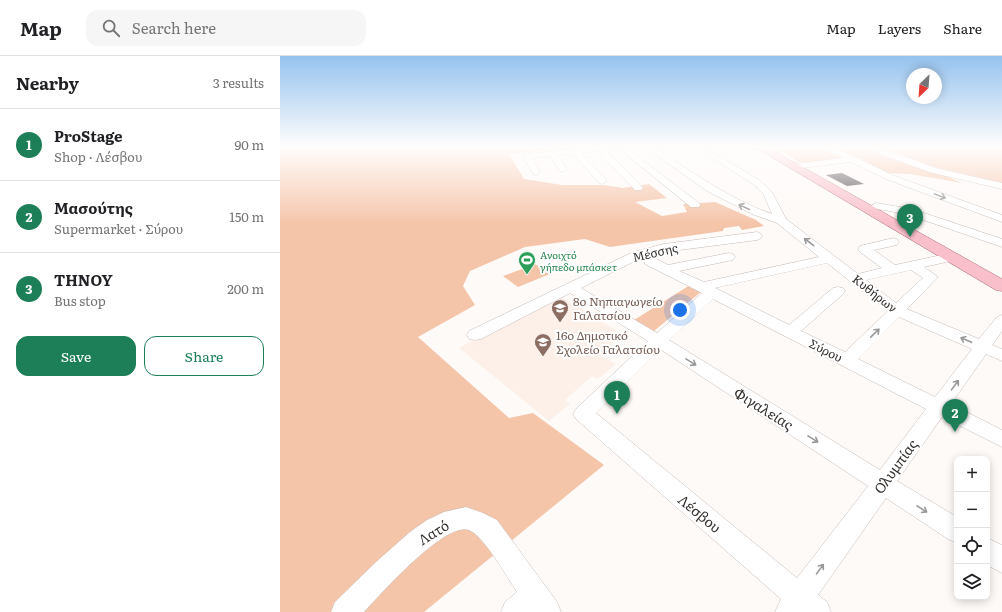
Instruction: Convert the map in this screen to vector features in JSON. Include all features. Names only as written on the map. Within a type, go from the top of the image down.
[{"type":"main road","points":[[810,173],[1002,286]]},
{"type":"main road","points":[[812,173],[876,206],[1002,279]]},
{"type":"street","points":[[595,173],[602,181]]},
{"type":"street","points":[[623,173],[638,188]]},
{"type":"street","points":[[655,173],[695,204]]},
{"type":"street","points":[[687,173],[710,189],[756,212],[781,220]]},
{"type":"street","points":[[741,173],[756,182],[767,192],[781,220]]},
{"type":"street","points":[[881,173],[1002,219]]},
{"type":"street","points":[[945,173],[1002,186]]},
{"type":"street","points":[[956,176],[961,182],[1002,191]]},
{"type":"street","points":[[979,187],[1002,196]]},
{"type":"street","points":[[876,206],[908,212],[1002,243]]},
{"type":"street","name":"Κυθήρων","points":[[781,220],[898,311],[1002,355]]},
{"type":"street","name":"Μέσσης","points":[[474,335],[637,255],[664,248],[757,236]]},
{"type":"street","points":[[893,242],[864,249],[893,270]]},
{"type":"street","points":[[667,269],[730,257]]},
{"type":"street","points":[[856,278],[951,257]]},
{"type":"street","points":[[658,341],[707,290],[830,258]]},
{"type":"street","name":"Σύρου","points":[[650,261],[1002,439]]},
{"type":"street","points":[[847,360],[931,277],[914,266]]},
{"type":"street","name":"Φιγαλείας","points":[[570,287],[658,341],[954,529]]},
{"type":"street","points":[[790,332],[838,290]]},
{"type":"street","name":"Ολυμπίας","points":[[802,607],[883,484],[1002,320]]},
{"type":"street","name":"Λέσβου","points":[[658,341],[582,414],[802,607]]},
{"type":"street","name":"Λατό","points":[[345,612],[427,533],[442,524],[455,519],[466,518],[488,528],[532,606]]},
{"type":"street","points":[[990,552],[1002,560]]},
{"type":"shaded area","points":[[280,173],[520,173],[524,179],[562,185],[604,185],[623,188],[649,184],[667,198],[635,202],[662,216],[687,212],[683,204],[715,202],[756,220],[764,226],[742,230],[739,226],[724,228],[723,231],[610,247],[585,239],[525,247],[470,271],[463,286],[475,305],[418,337],[509,418],[533,413],[604,465],[424,612],[280,612]]},
{"type":"shaded area","points":[[888,173],[936,173],[962,183],[910,174]]},
{"type":"shaded area","points":[[959,173],[1002,173],[1002,183]]},
{"type":"shaded area","name":"Ανοιχτό γήπεδο μπάσκετ","points":[[535,264],[550,274],[518,287],[503,276]]},
{"type":"shaded area","points":[[690,285],[702,291],[654,331],[634,320]]},
{"type":"shaded area","points":[[558,296],[586,311],[584,313],[594,320],[597,319],[619,332],[617,334],[619,335],[613,345],[601,356],[616,364],[598,379],[592,376],[565,400],[570,404],[549,421],[459,348],[494,328]]},
{"type":"building","points":[[842,173],[864,184],[847,186],[826,175]]},
{"type":"place","name":"ΤΗΝΟΥ","points":[[910,237]]},
{"type":"place","name":"Ανοιχτό γήπεδο μπάσκετ","points":[[527,275]]},
{"type":"place","name":"8ο Νηπιαγωγείο Γαλατσίου","points":[[560,323]]},
{"type":"place","name":"16ο Δημοτικό Σχολείο Γαλατσίου","points":[[543,357]]},
{"type":"place","name":"ProStage","points":[[617,414]]},
{"type":"place","name":"Μασούτης","points":[[955,432]]}]
